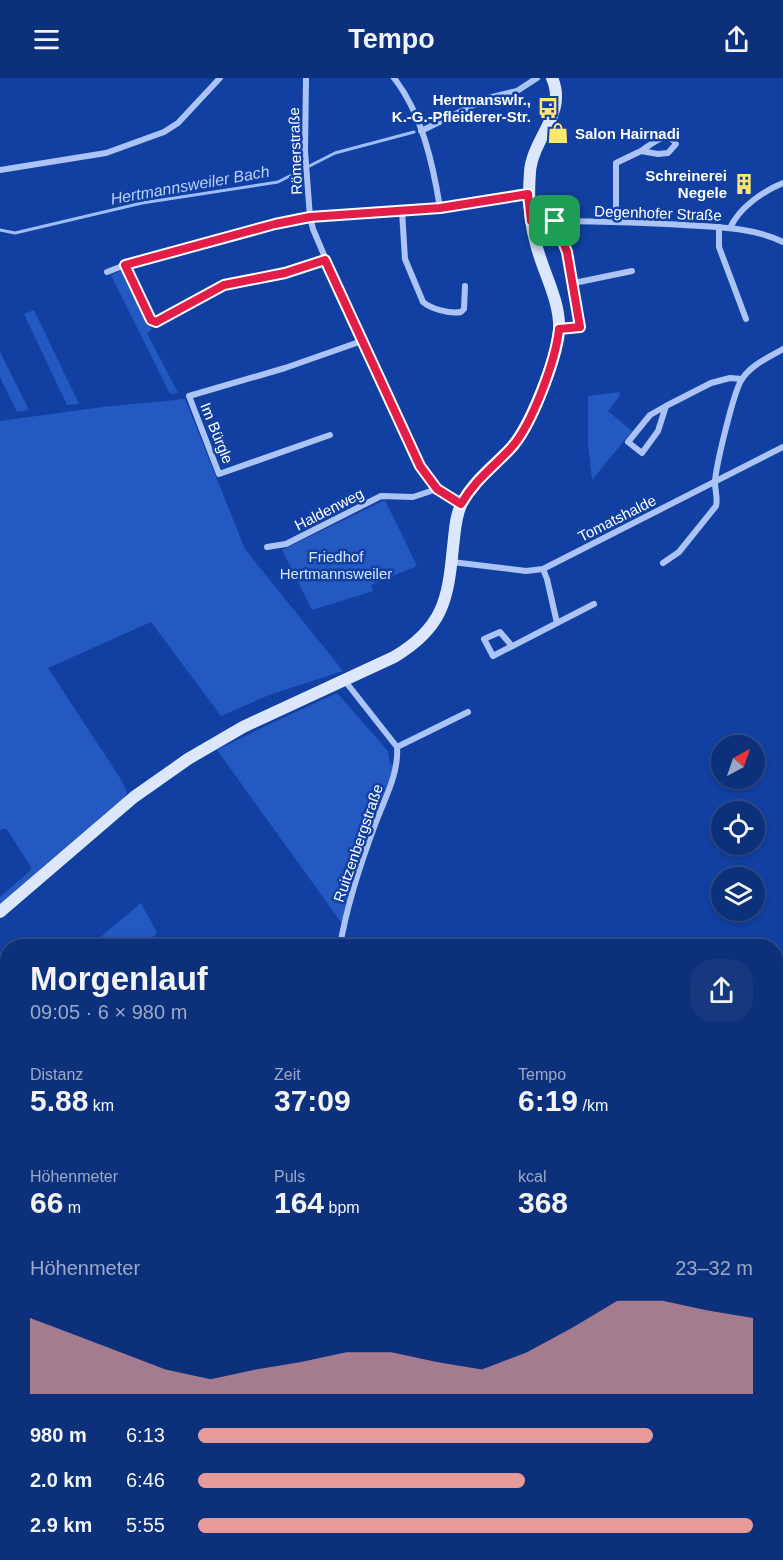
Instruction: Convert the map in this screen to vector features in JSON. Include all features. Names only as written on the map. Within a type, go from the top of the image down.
[{"type":"street","points":[[0,170],[106,153],[164,132],[178,123],[220,78]]},
{"type":"street","name":"Römerstraße","points":[[306,78],[305,152],[310,217],[325,260],[420,466],[437,489],[461,504]]},
{"type":"street","points":[[394,78],[404,92],[434,166],[440,208]]},
{"type":"street","points":[[421,131],[488,98],[517,91],[537,78]]},
{"type":"street","points":[[0,912],[134,797],[188,759],[243,727],[394,657],[420,639],[431,627],[442,607],[448,588],[456,518],[461,504],[472,486],[512,447],[522,432],[549,373],[557,349],[558,311],[536,245],[528,194],[530,167],[554,111],[557,97],[552,78]]},
{"type":"street","points":[[616,222],[616,163],[662,138],[669,137],[676,144],[668,153],[641,151]]},
{"type":"street","points":[[730,228],[735,217],[747,206],[759,196],[783,183]]},
{"type":"street","points":[[107,272],[275,224],[310,217],[440,208],[528,194]]},
{"type":"street","points":[[402,211],[405,259],[423,302],[427,306],[456,313],[461,312],[464,309],[465,286]]},
{"type":"street","name":"Degenhofer Straße","points":[[531,221],[719,227],[760,232],[783,241]]},
{"type":"street","points":[[555,221],[567,252],[580,327],[559,329]]},
{"type":"street","points":[[719,227],[719,247],[746,319]]},
{"type":"street","points":[[125,265],[151,320],[156,322],[224,285],[285,273],[325,260]]},
{"type":"street","points":[[574,283],[632,271]]},
{"type":"street","name":"Im Bürgle","points":[[330,435],[219,474],[189,396],[285,368],[362,341]]},
{"type":"street","points":[[663,563],[680,552],[716,506],[718,499],[715,482],[735,394],[742,379],[754,366],[783,349]]},
{"type":"street","points":[[666,406],[658,431],[642,453],[628,442],[650,415],[666,406],[711,383],[730,378],[742,379]]},
{"type":"street","name":"Tomatshalde","points":[[452,562],[526,571],[543,569],[783,447]]},
{"type":"street","name":"Haldenweg","points":[[267,547],[286,543],[381,496],[413,497],[437,489]]},
{"type":"street","points":[[543,569],[548,579],[557,623]]},
{"type":"street","points":[[513,646],[500,632],[484,639],[493,656],[513,646],[594,604]]},
{"type":"street","points":[[345,681],[397,747],[468,712]]},
{"type":"street","name":"Ruitzenbergstraße","points":[[341,939],[344,919],[357,879],[397,767],[397,747]]},
{"type":"green space","points":[[123,270],[152,329],[147,333],[178,393],[170,394],[111,275]]},
{"type":"green space","points":[[34,310],[79,404],[67,405],[24,314]]},
{"type":"green space","points":[[0,352],[29,410],[17,412],[0,377]]},
{"type":"green space","points":[[620,392],[619,397],[608,411],[632,431],[592,480],[588,444],[588,396]]},
{"type":"green space","points":[[185,399],[245,549],[343,671],[269,695],[221,716],[151,622],[48,668],[122,781],[127,793],[120,805],[0,907],[0,897],[32,869],[6,828],[0,830],[0,421],[102,407]]},
{"type":"green space","name":"Friedhof Hertmannsweiler","points":[[385,500],[417,566],[371,585],[373,591],[312,610],[282,550]]},
{"type":"green space","points":[[337,693],[388,751],[390,764],[397,767],[343,925],[217,750]]},
{"type":"green space","points":[[141,903],[157,933],[151,939],[98,939]]},
{"type":"waterway","name":"Hertmannsweiler Bach","points":[[0,230],[15,233],[142,203],[278,182],[335,153],[414,132]]},
{"type":"place","name":"Hertmanswlr., K.-G.-Pfleiderer-Str.","points":[[548,108]]},
{"type":"place","name":"Salon Hairnadi","points":[[558,133]]},
{"type":"place","name":"Schreinerei Negele","points":[[744,184]]},
{"type":"route","points":[[528,194],[531,221],[555,221],[567,252],[580,327],[559,329],[557,349],[549,373],[522,432],[512,447],[478,478],[461,504],[437,489],[420,466],[325,260],[285,273],[224,285],[156,322],[151,320],[125,265],[275,224],[310,217],[440,208],[528,194]]}]
